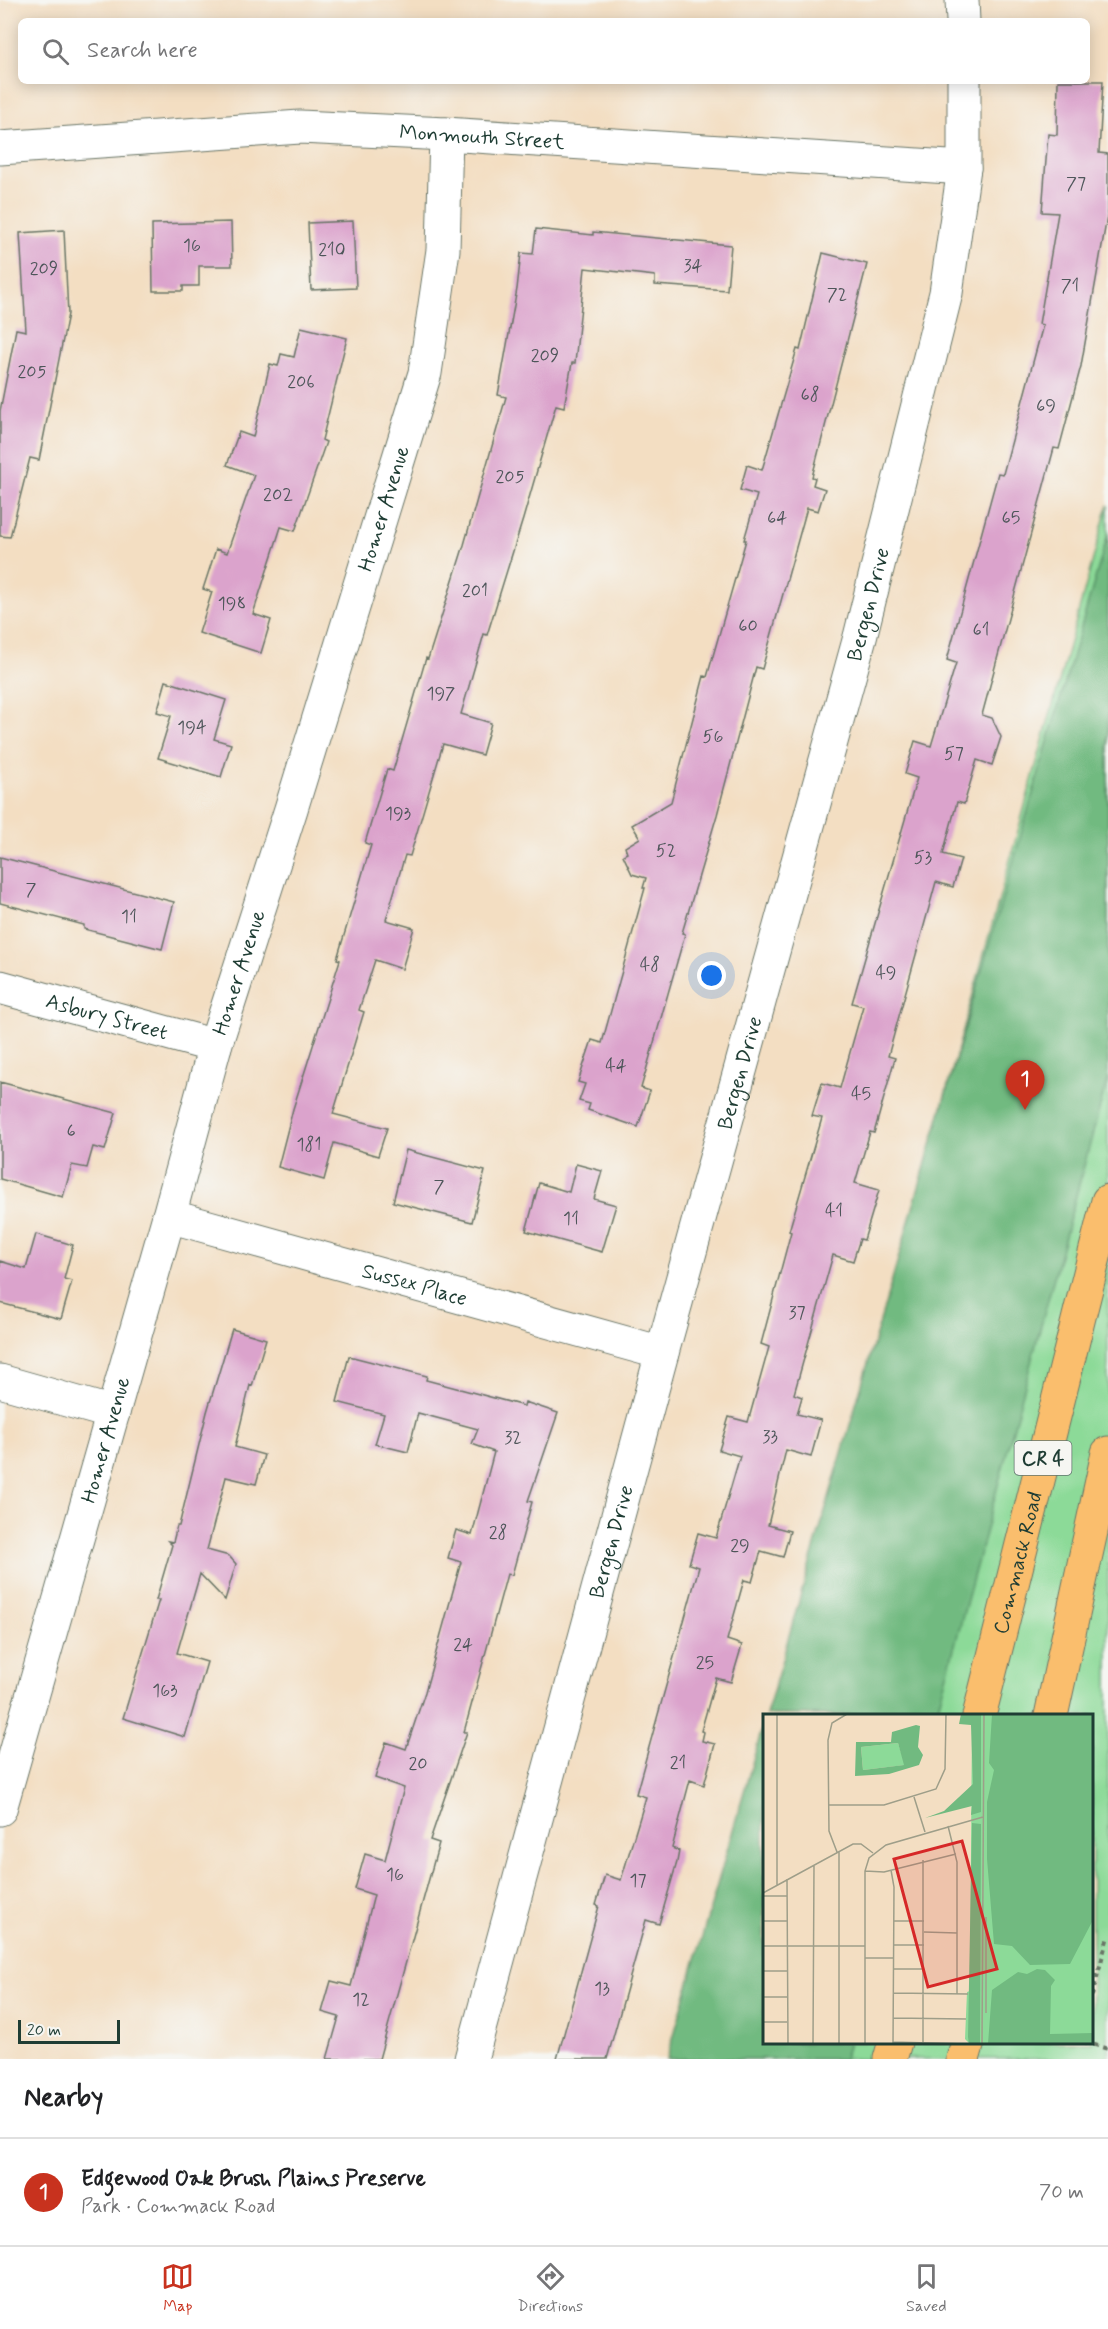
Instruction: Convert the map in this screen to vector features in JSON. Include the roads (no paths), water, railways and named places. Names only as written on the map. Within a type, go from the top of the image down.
[{"type":"main road","name":"Commack Road","points":[[980,1714],[1108,1201]]},
{"type":"main road","name":"CR 4","points":[[1051,1714],[1108,1453]]},
{"type":"main road","points":[[890,2059],[895,2044]]},
{"type":"main road","points":[[963,2059],[968,2044]]},
{"type":"street","points":[[962,0],[963,18]]},
{"type":"street","name":"Bergen Drive","points":[[471,2059],[862,626],[946,293],[964,168],[964,84]]},
{"type":"street","name":"Monmouth Street","points":[[0,148],[300,127],[446,134],[964,168]]},
{"type":"street","name":"Homer Avenue","points":[[0,1809],[5,1770],[113,1413],[215,1046],[291,809],[425,373],[443,250],[446,134]]},
{"type":"street","name":"Asbury Street","points":[[0,987],[215,1046]]},
{"type":"street","name":"Sussex Place","points":[[169,1216],[662,1353]]},
{"type":"street","points":[[0,1381],[113,1413]]},
{"type":"place","name":"Edgewood Oak Brush Plains Preserve","points":[[1025,1110]]}]
